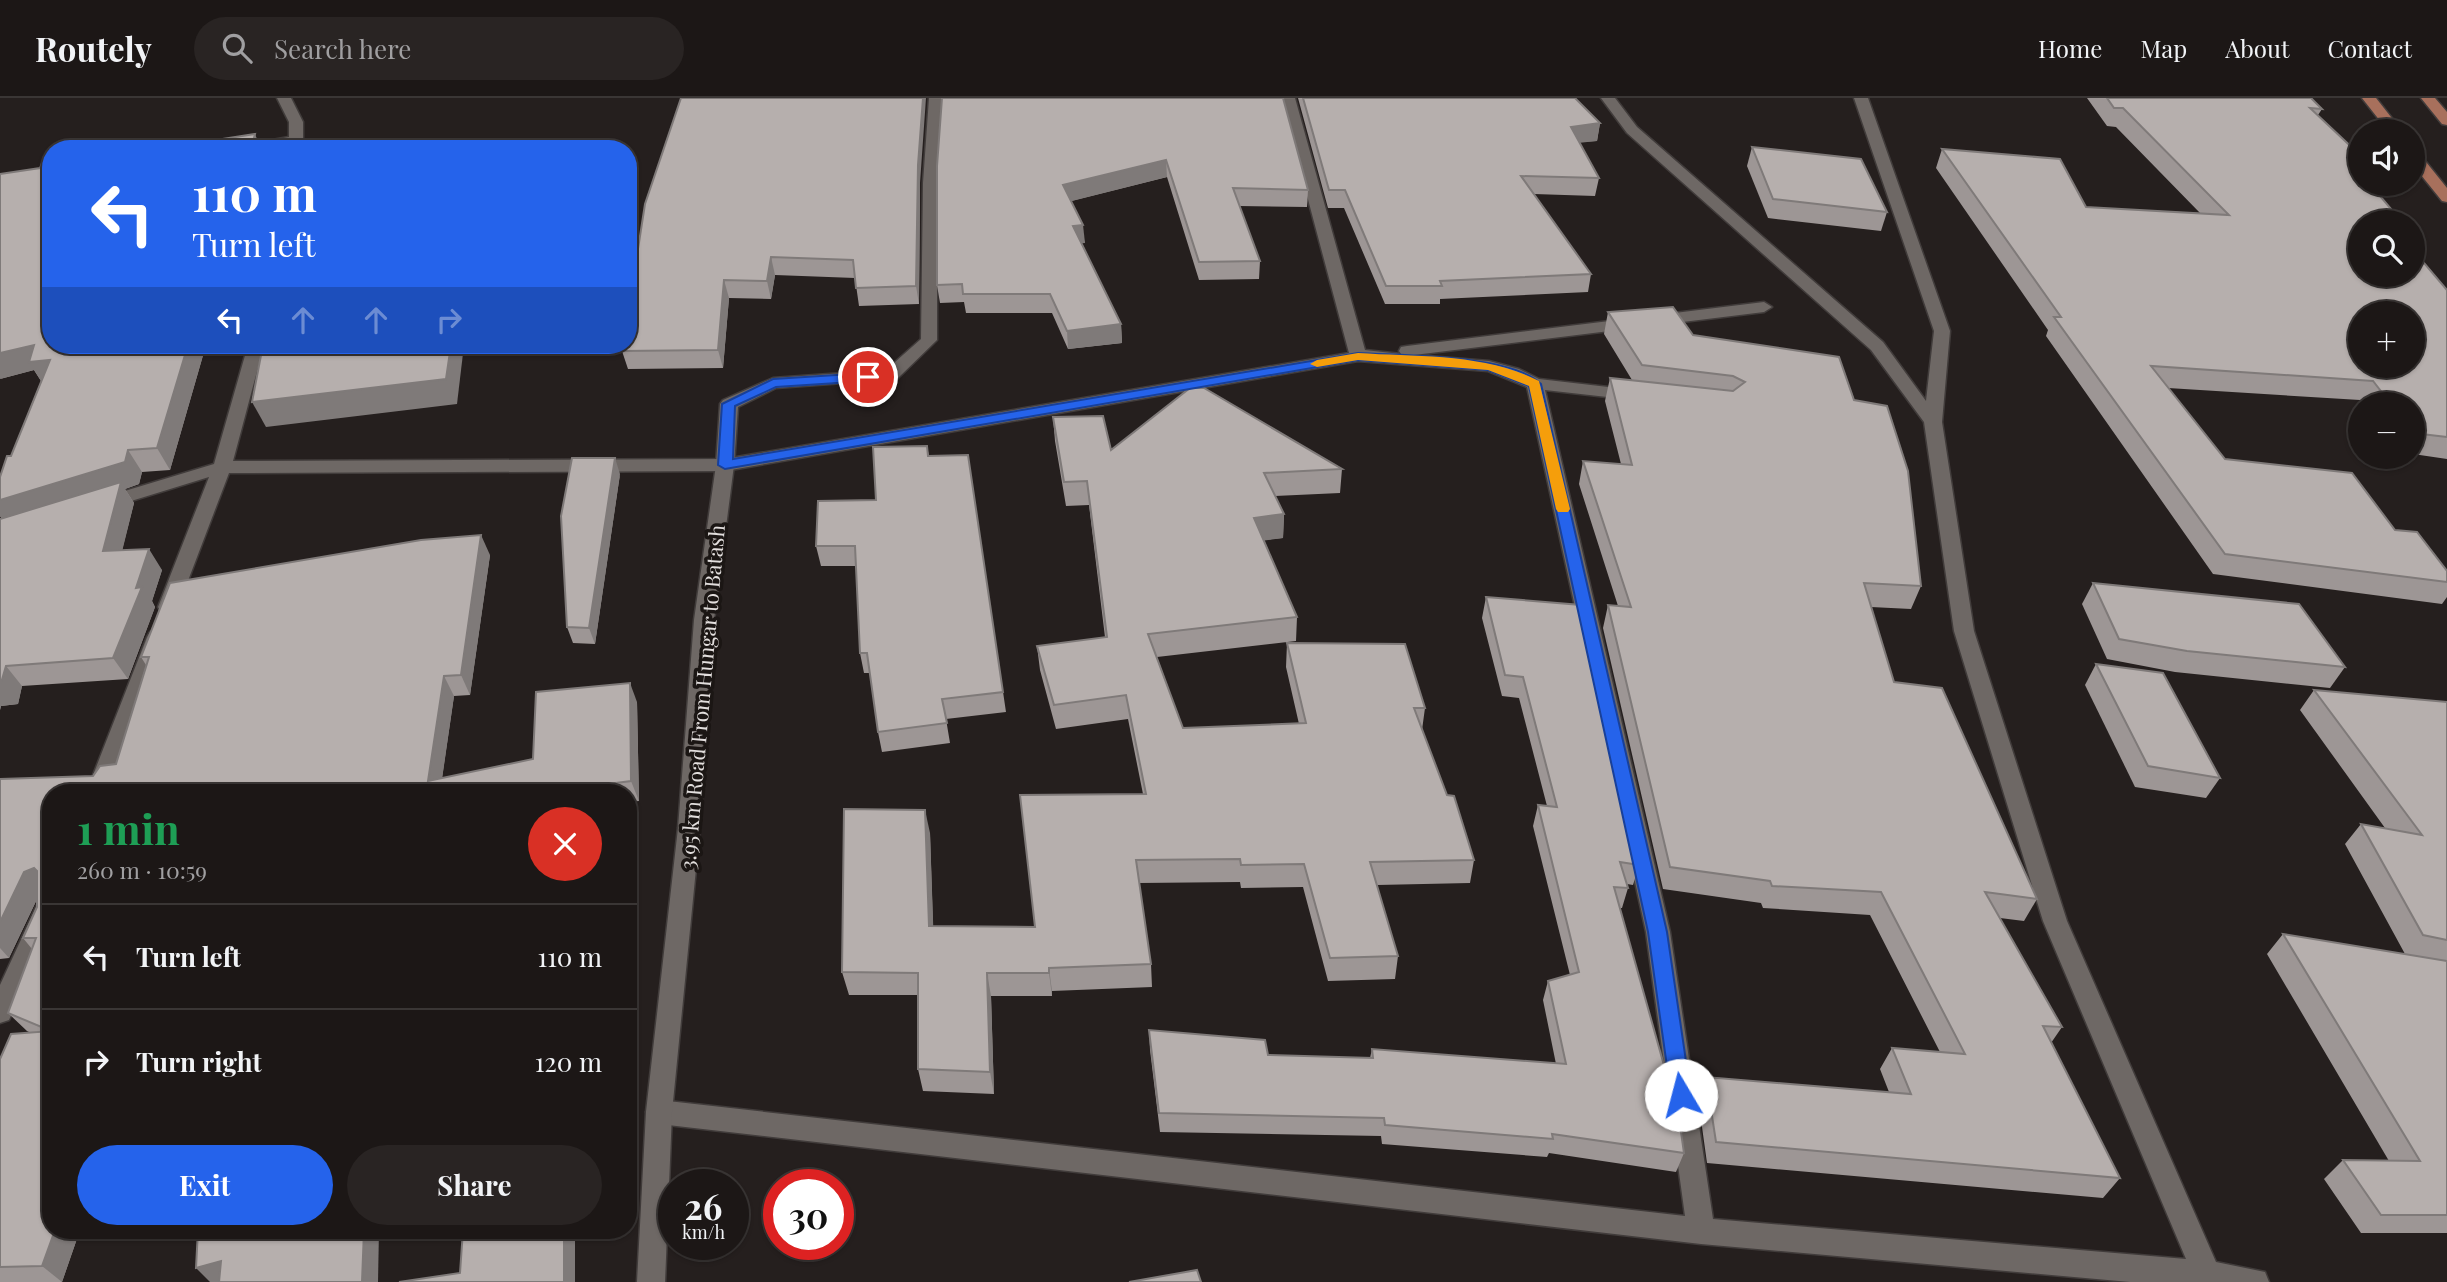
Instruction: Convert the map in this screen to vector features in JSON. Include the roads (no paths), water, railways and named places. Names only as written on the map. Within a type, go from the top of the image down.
[{"type":"main road","points":[[2369,98],[2386,119]]},
{"type":"main road","points":[[2428,98],[2447,121]]},
{"type":"main road","points":[[2425,170],[2447,198]]},
{"type":"street","points":[[284,98],[296,122],[296,140]]},
{"type":"street","name":"3.95 km Road From Hungar to Batash","points":[[651,1282],[659,1112],[689,828],[704,620],[725,465],[729,404],[773,383],[891,375],[929,340],[930,183],[936,98]]},
{"type":"street","points":[[1288,98],[1358,356]]},
{"type":"street","points":[[1608,98],[1632,130],[1877,346],[1933,422]]},
{"type":"street","points":[[1861,98],[1942,331],[1933,422],[1965,631],[2055,921],[2207,1275]]},
{"type":"street","points":[[78,512],[222,467],[725,465],[1358,356],[1764,307]]},
{"type":"street","points":[[100,784],[222,467],[253,354]]},
{"type":"street","points":[[1358,356],[1489,366],[1513,373],[1535,384],[1645,396]]},
{"type":"street","points":[[1535,384],[1658,932],[1701,1231]]},
{"type":"street","points":[[0,1012],[42,919]]},
{"type":"street","points":[[659,1112],[1701,1231],[2155,1276],[2207,1275],[2255,1282]]}]
